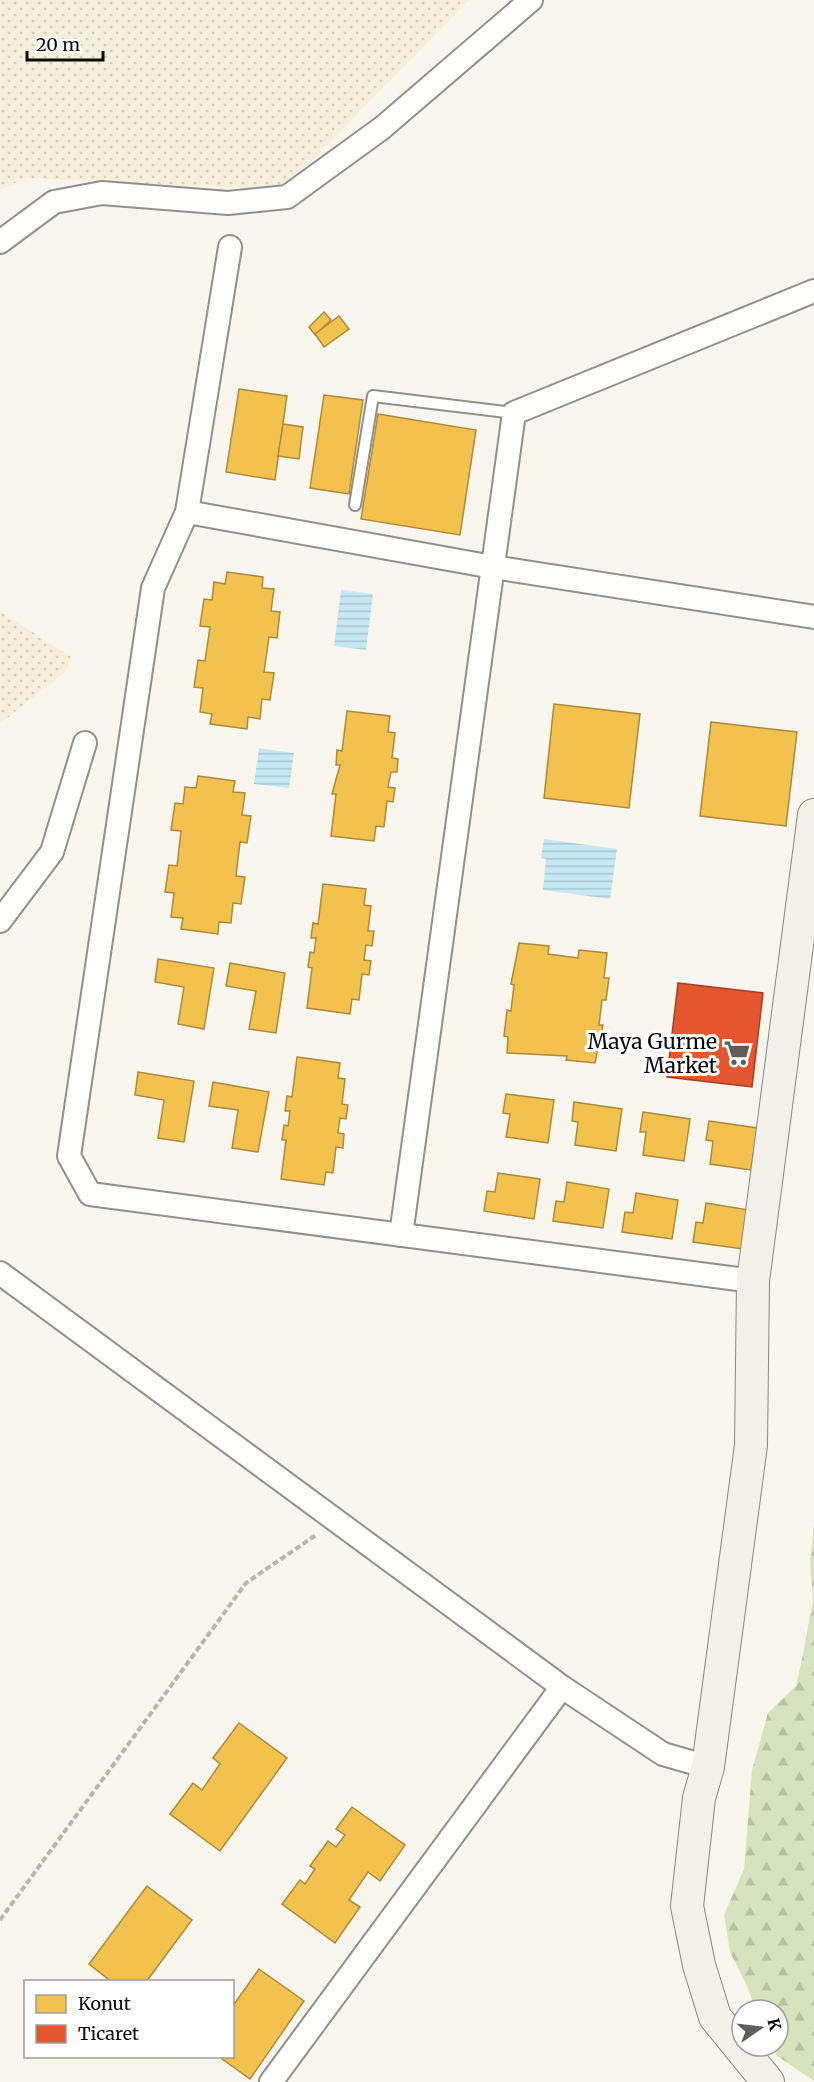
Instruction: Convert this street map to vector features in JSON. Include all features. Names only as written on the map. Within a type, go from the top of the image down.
[{"type":"street","points":[[0,242],[54,202],[102,194],[228,204],[287,197],[382,128],[531,0]]},
{"type":"street","points":[[230,247],[187,512],[153,588],[69,1156],[90,1194],[753,1281]]},
{"type":"street","points":[[401,1234],[514,413],[814,291]]},
{"type":"street","points":[[187,512],[493,567],[814,617]]},
{"type":"street","points":[[0,921],[52,852],[85,743]]},
{"type":"street","points":[[768,2082],[715,2017],[699,1965],[687,1906],[699,1798],[708,1767],[751,1444],[753,1281],[814,815]]},
{"type":"street","points":[[0,1273],[562,1687],[663,1754],[708,1767]]},
{"type":"street","points":[[271,2082],[562,1687]]},
{"type":"lane","points":[[355,505],[373,396],[514,413]]},
{"type":"path","points":[[0,1920],[246,1583],[336,1521]]},
{"type":"shaded area","points":[[0,0],[469,0],[283,190],[26,178],[0,190]]},
{"type":"shaded area","points":[[0,611],[71,657],[66,671],[0,724]]},
{"type":"green space","points":[[814,1524],[814,2081],[780,2058],[790,2058],[790,1998],[752,1998],[730,1952],[724,1915],[744,1869],[752,1770],[768,1713],[796,1686],[813,1600],[810,1563]]},
{"type":"water","points":[[341,590],[373,594],[366,650],[334,646]]},
{"type":"water","points":[[259,748],[294,753],[289,788],[254,784]]},
{"type":"water","points":[[544,839],[617,849],[610,899],[543,890],[546,859],[541,858]]},
{"type":"building: Konut","points":[[324,312],[331,320],[315,335],[309,327]]},
{"type":"building: Konut","points":[[339,316],[349,329],[324,347],[315,334]]},
{"type":"building: Konut","points":[[239,389],[287,396],[275,480],[226,472]]},
{"type":"building: Konut","points":[[324,395],[363,400],[349,494],[310,488]]},
{"type":"building: Konut","points":[[378,414],[476,430],[460,535],[361,519]]},
{"type":"building: Konut","points":[[283,424],[303,427],[299,459],[278,456]]},
{"type":"building: Konut","points":[[227,572],[263,577],[262,588],[274,589],[271,611],[280,612],[277,638],[269,637],[264,672],[274,673],[270,700],[262,699],[260,719],[248,717],[247,729],[210,724],[212,714],[200,712],[203,688],[194,687],[198,660],[205,661],[210,627],[200,626],[204,599],[212,600],[214,582],[225,584]]},
{"type":"building: Konut","points":[[554,704],[640,714],[629,808],[544,798]]},
{"type":"building: Konut","points":[[347,711],[390,716],[388,732],[395,733],[392,758],[398,759],[397,772],[391,772],[388,787],[395,788],[393,802],[387,801],[384,827],[376,826],[374,841],[331,836],[336,794],[332,794],[340,765],[336,765],[337,750],[342,751]]},
{"type":"building: Konut","points":[[711,722],[797,732],[786,826],[700,816]]},
{"type":"building: Konut","points":[[198,776],[235,781],[233,792],[245,793],[242,815],[251,816],[247,843],[240,842],[236,876],[245,877],[241,904],[233,903],[231,923],[219,922],[218,934],[181,929],[183,918],[171,917],[174,893],[165,892],[169,865],[177,866],[181,831],[171,830],[175,803],[183,804],[185,787],[196,788]]},
{"type":"building: Konut","points":[[323,884],[366,889],[364,905],[371,906],[368,931],[374,931],[372,946],[366,945],[364,960],[371,961],[369,975],[362,974],[359,1000],[352,999],[350,1014],[307,1008],[312,968],[308,967],[310,952],[314,953],[316,938],[311,938],[313,923],[318,924]]},
{"type":"building: Konut","points":[[519,943],[549,946],[548,954],[578,958],[579,950],[607,953],[604,978],[609,978],[606,1000],[602,1000],[599,1025],[603,1025],[595,1063],[566,1060],[567,1056],[507,1053],[508,1037],[504,1036],[507,1010],[511,1011],[514,985],[511,984]]},
{"type":"building: Konut","points":[[158,959],[214,968],[204,1029],[178,1024],[184,987],[155,982]]},
{"type":"building: Konut","points":[[230,963],[285,973],[276,1033],[249,1029],[256,991],[226,986]]},
{"type":"building: Konut","points":[[297,1057],[340,1063],[338,1078],[345,1079],[342,1104],[348,1105],[346,1119],[340,1118],[338,1133],[344,1134],[343,1148],[336,1147],[333,1173],[326,1172],[324,1185],[281,1179],[286,1140],[282,1140],[284,1125],[288,1126],[290,1111],[285,1111],[287,1096],[292,1097]]},
{"type":"building: Konut","points":[[138,1072],[194,1081],[184,1142],[158,1138],[164,1100],[135,1095]]},
{"type":"building: Konut","points":[[213,1082],[269,1092],[258,1152],[232,1148],[238,1110],[209,1106]]},
{"type":"building: Konut","points":[[506,1094],[554,1100],[548,1143],[506,1137],[510,1114],[503,1113]]},
{"type":"building: Konut","points":[[574,1102],[622,1109],[616,1151],[575,1145],[578,1122],[572,1121]]},
{"type":"building: Konut","points":[[643,1112],[690,1119],[684,1161],[643,1155],[646,1132],[640,1132]]},
{"type":"building: Konut","points":[[709,1121],[757,1128],[751,1170],[710,1164],[713,1141],[706,1140]]},
{"type":"building: Konut","points":[[498,1173],[540,1179],[534,1219],[484,1211],[487,1191],[495,1192]]},
{"type":"building: Konut","points":[[567,1182],[609,1189],[603,1228],[553,1221],[556,1201],[564,1202]]},
{"type":"building: Konut","points":[[636,1193],[678,1200],[672,1239],[622,1232],[625,1212],[633,1213]]},
{"type":"building: Konut","points":[[706,1203],[749,1210],[743,1249],[693,1242],[696,1222],[703,1223]]},
{"type":"building: Konut","points":[[239,1723],[287,1758],[220,1851],[170,1814],[193,1783],[202,1790],[220,1764],[213,1758]]},
{"type":"building: Konut","points":[[352,1807],[405,1845],[380,1881],[368,1872],[349,1900],[360,1907],[335,1943],[282,1904],[300,1880],[305,1884],[315,1869],[310,1866],[328,1841],[336,1847],[345,1835],[336,1829]]},
{"type":"building: Konut","points":[[147,1886],[192,1920],[147,1980],[109,1980],[89,1964]]},
{"type":"building: Konut","points":[[259,1969],[304,2001],[250,2079],[221,2058],[234,2058],[234,2004]]},
{"type":"building: Ticaret","points":[[678,983],[763,993],[752,1087],[667,1077]]},
{"type":"place","name":"Maya Gurme Market","points":[[737,1053]]}]
